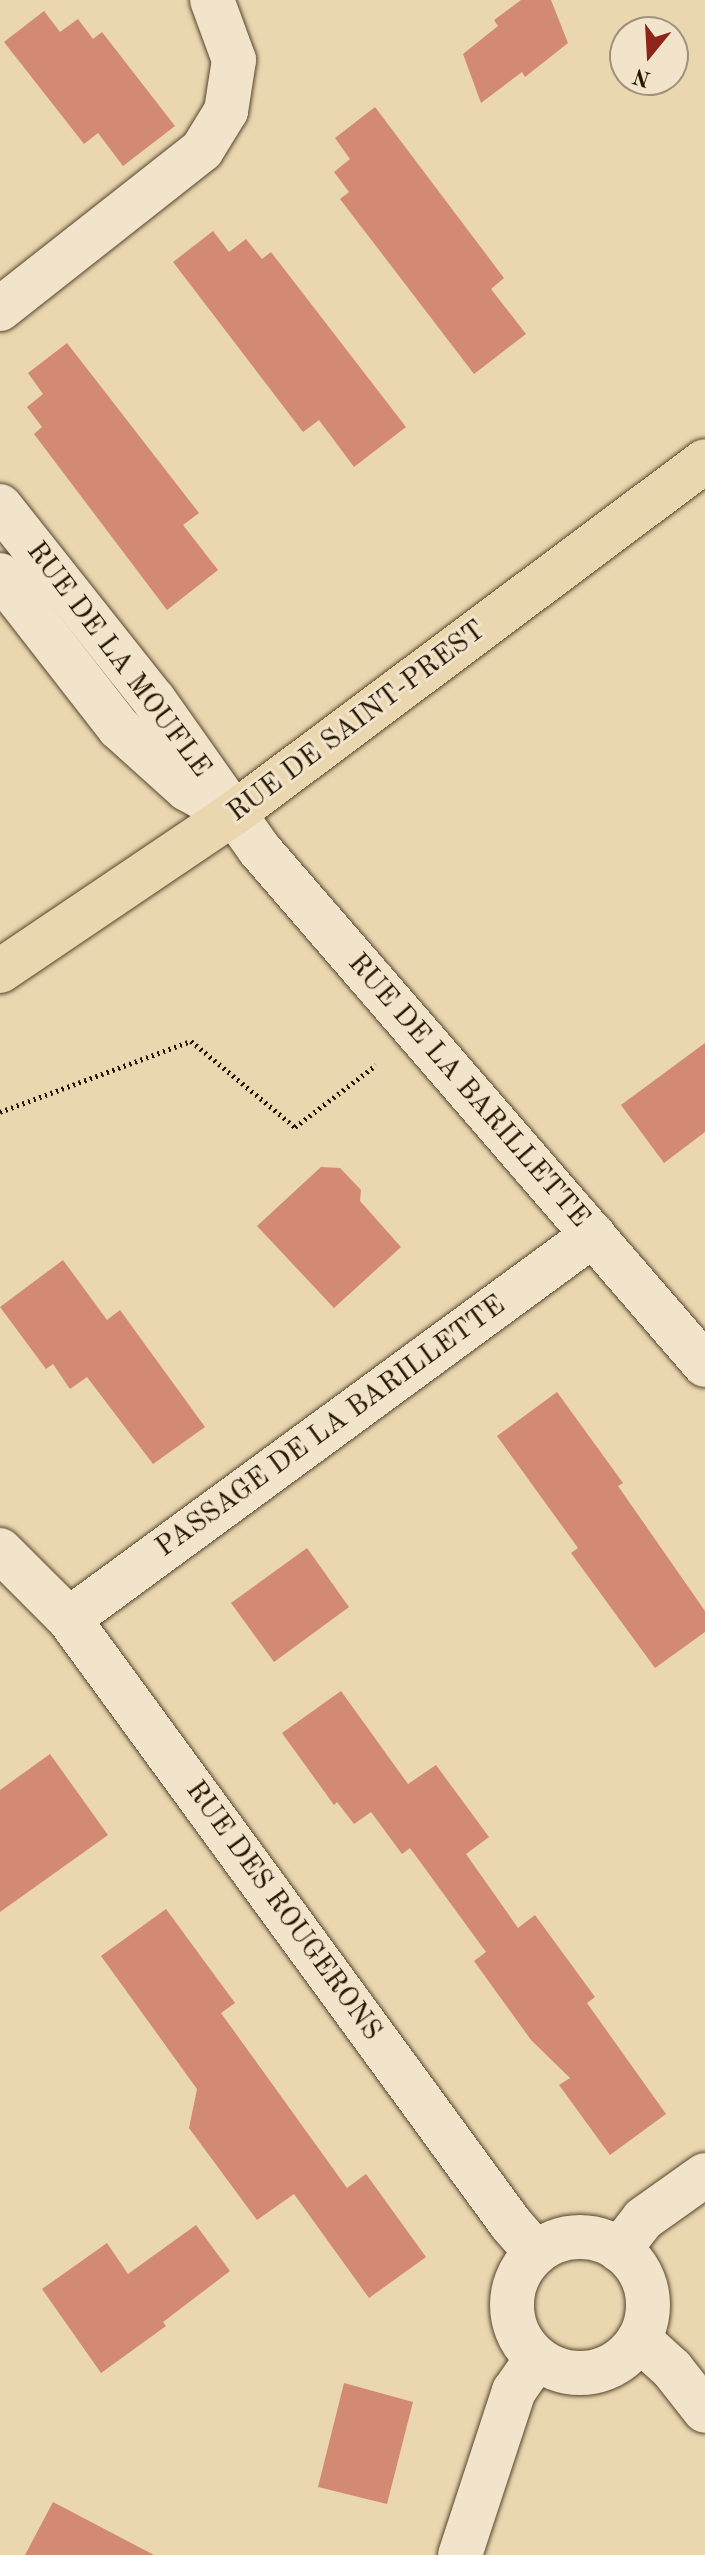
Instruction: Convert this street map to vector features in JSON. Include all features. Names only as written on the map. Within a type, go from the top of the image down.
[{"type":"main road","name":"RUE DE SAINT-PREST","points":[[0,971],[233,814],[705,461]]},
{"type":"street","points":[[0,309],[202,150],[226,111],[234,60],[212,0]]},
{"type":"street","name":"RUE DE LA MOUFLE","points":[[0,506],[154,700],[233,814]]},
{"type":"street","name":"RUE DE LA MOUFLE","points":[[0,575],[119,728],[187,789],[233,814]]},
{"type":"street","name":"RUE DE LA BARILLETTE","points":[[233,814],[259,849],[705,1365]]},
{"type":"street","name":"PASSAGE DE LA BARILLETTE","points":[[69,1619],[593,1235]]},
{"type":"street","name":"RUE DES ROUGERONS","points":[[8,1573],[69,1619],[511,2224],[536,2253]]},
{"type":"street","points":[[619,2250],[643,2219],[705,2175]]},
{"type":"street","points":[[578,2236],[600,2240],[619,2250],[635,2265],[645,2284],[648,2306],[639,2339],[618,2362],[598,2371],[575,2374],[553,2368],[537,2358],[519,2337],[511,2315],[512,2292],[521,2269],[536,2253],[556,2240],[578,2236]]},
{"type":"street","points":[[639,2339],[672,2369],[705,2411]]},
{"type":"street","points":[[460,2555],[514,2391],[537,2358]]},
{"type":"path","points":[[0,1112],[191,1041],[295,1127],[418,1033]]},
{"type":"building","points":[[521,0],[551,0],[568,43],[525,77],[522,72],[481,103],[463,54],[498,26],[494,20]]},
{"type":"building","points":[[44,11],[60,32],[78,19],[93,39],[102,32],[175,126],[123,166],[98,133],[84,144],[4,42]]},
{"type":"building","points":[[375,107],[504,278],[491,289],[526,334],[474,374],[340,199],[349,192],[334,172],[350,159],[335,138]]},
{"type":"building","points":[[213,231],[229,252],[246,239],[262,259],[271,252],[406,427],[354,467],[319,420],[303,432],[173,262]]},
{"type":"building","points":[[67,343],[199,513],[183,525],[218,570],[167,610],[34,434],[42,427],[27,407],[43,394],[28,373]]},
{"type":"building","points":[[705,1043],[705,1132],[664,1163],[621,1105]]},
{"type":"building","points":[[321,1167],[340,1168],[361,1190],[360,1201],[401,1247],[334,1308],[257,1226]]},
{"type":"building","points":[[63,1260],[107,1320],[120,1310],[205,1427],[153,1464],[87,1377],[70,1389],[53,1364],[46,1369],[0,1307]]},
{"type":"building","points":[[557,1392],[623,1483],[618,1486],[705,1611],[705,1632],[655,1668],[571,1553],[578,1548],[497,1436]]},
{"type":"building","points":[[307,1548],[349,1607],[274,1662],[231,1603]]},
{"type":"building","points":[[341,1691],[408,1784],[436,1765],[489,1837],[466,1854],[518,1928],[535,1915],[595,1997],[587,2003],[666,2114],[610,2155],[559,2085],[570,2078],[531,2040],[474,1961],[486,1952],[410,1848],[402,1854],[371,1812],[354,1824],[337,1802],[334,1805],[282,1733]]},
{"type":"building","points":[[50,1754],[108,1835],[0,1912],[0,1790]]},
{"type":"building","points":[[166,1909],[235,2003],[221,2013],[347,2188],[366,2174],[426,2257],[369,2298],[294,2194],[257,2220],[189,2128],[197,2089],[101,1956]]},
{"type":"building","points":[[196,2225],[230,2271],[163,2322],[166,2326],[101,2373],[42,2289],[107,2243],[128,2274]]},
{"type":"building","points":[[344,2383],[413,2402],[387,2504],[318,2487]]},
{"type":"building","points":[[53,2502],[154,2555],[25,2555]]}]
